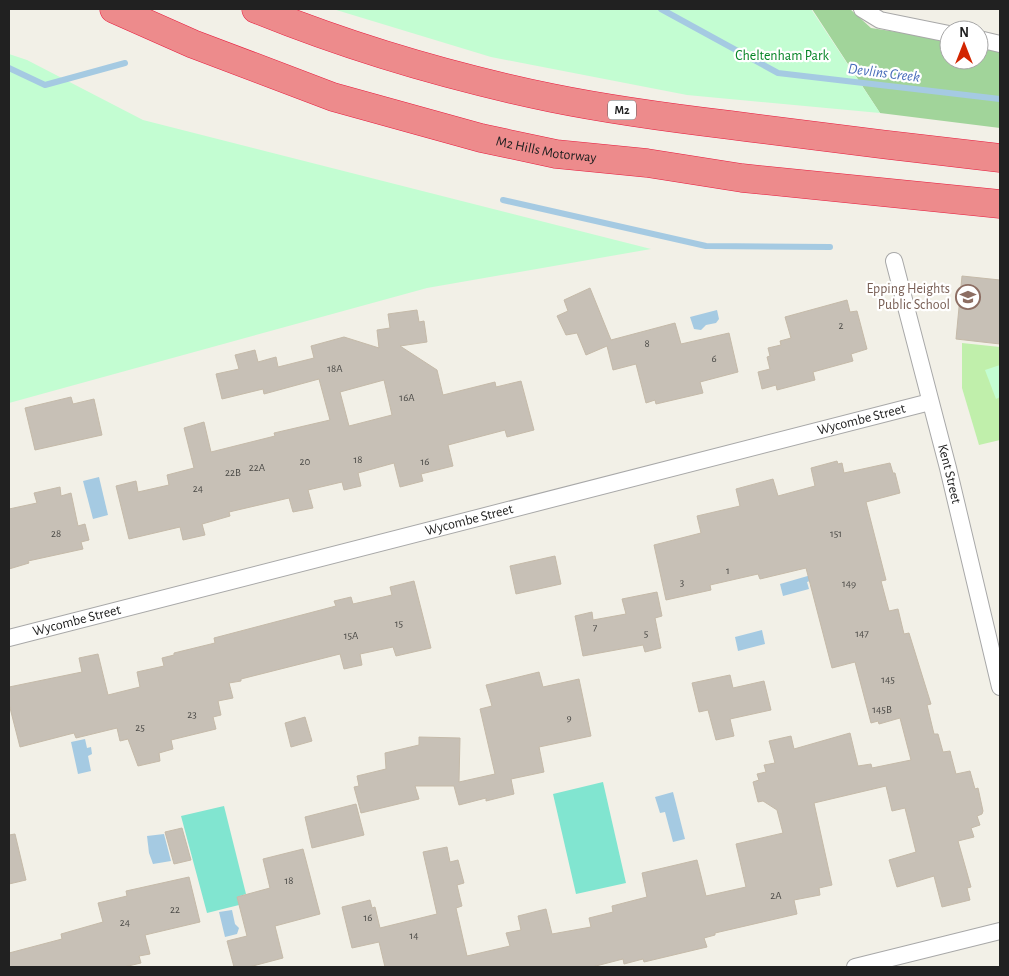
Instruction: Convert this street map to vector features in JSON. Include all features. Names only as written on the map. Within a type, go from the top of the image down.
[{"type":"highway","name":"M2 Hills Motorway","points":[[114,9],[193,44],[333,97],[481,138],[556,154],[646,163],[742,178],[1000,204]]},
{"type":"highway","name":"M2","points":[[256,9],[316,33],[394,59],[554,98],[642,114],[1000,158]]},
{"type":"street","points":[[862,9],[880,20],[939,32]]},
{"type":"street","name":"Kent Street","points":[[894,261],[948,468],[1000,687]]},
{"type":"street","name":"Wycombe Street","points":[[9,638],[930,402]]},
{"type":"street","points":[[855,967],[1000,931]]},
{"type":"green space","name":"Cheltenham Park","points":[[333,9],[811,9],[880,113],[687,95],[491,57]]},
{"type":"green space","points":[[812,9],[850,9],[871,28],[939,38],[939,70],[989,70],[989,46],[1000,48],[1000,128],[880,113]]},
{"type":"green space","points":[[9,54],[27,60],[143,120],[651,249],[427,288],[9,403]]},
{"type":"green space","points":[[962,343],[1000,347],[1000,440],[979,445],[962,388]]},
{"type":"green space","points":[[1000,365],[1000,397],[996,399],[985,370]]},
{"type":"shaded area","points":[[717,310],[719,319],[716,323],[706,325],[701,330],[694,329],[690,317]]},
{"type":"shaded area","points":[[99,477],[108,515],[93,519],[83,481]]},
{"type":"shaded area","points":[[811,575],[813,580],[807,582],[809,589],[783,596],[780,584]]},
{"type":"shaded area","points":[[762,630],[765,644],[738,651],[735,637]]},
{"type":"shaded area","points":[[85,739],[87,748],[91,747],[92,754],[88,756],[91,771],[78,774],[71,742]]},
{"type":"shaded area","points":[[603,782],[626,883],[576,894],[553,794]]},
{"type":"shaded area","points":[[673,792],[685,839],[673,842],[665,812],[660,813],[655,797]]},
{"type":"shaded area","points":[[224,806],[246,894],[237,897],[239,905],[207,913],[181,816]]},
{"type":"shaded area","points":[[164,834],[171,861],[153,864],[149,853],[147,836]]},
{"type":"shaded area","points":[[232,910],[235,924],[239,928],[237,934],[225,937],[219,912]]},
{"type":"building","points":[[962,276],[1000,280],[1000,344],[956,339]]},
{"type":"building","points":[[590,288],[611,340],[675,323],[681,344],[729,333],[738,372],[700,382],[703,393],[656,404],[655,400],[646,403],[636,364],[613,370],[607,346],[586,355],[577,333],[566,335],[557,316],[568,311],[564,300]]},
{"type":"building","points":[[847,300],[850,312],[857,311],[867,349],[851,354],[853,361],[813,372],[815,380],[777,390],[776,385],[762,389],[758,372],[770,369],[767,357],[770,356],[768,348],[781,345],[780,341],[791,338],[785,317]]},
{"type":"building","points":[[417,310],[419,322],[424,321],[427,342],[400,346],[437,370],[443,395],[495,382],[496,387],[521,381],[534,430],[507,437],[505,430],[448,445],[453,466],[421,474],[423,481],[400,487],[394,463],[358,473],[361,486],[344,490],[342,482],[308,490],[313,508],[293,512],[289,498],[229,512],[230,516],[202,524],[205,535],[183,540],[180,527],[129,539],[116,486],[136,481],[138,492],[169,485],[167,475],[194,468],[184,428],[204,422],[211,452],[275,436],[274,433],[330,420],[319,379],[264,394],[263,389],[222,399],[216,374],[239,369],[235,355],[255,350],[258,362],[276,357],[278,367],[314,358],[311,346],[344,337],[379,348],[377,330],[390,328],[388,314]],"holes":[[[384,380],[392,415],[349,426],[340,392]]]},
{"type":"building","points":[[71,397],[73,404],[94,399],[102,435],[35,450],[25,408]]},
{"type":"building","points":[[837,461],[838,464],[842,463],[844,473],[890,463],[893,473],[895,473],[900,493],[866,502],[886,580],[881,581],[889,611],[898,609],[904,634],[909,633],[931,704],[927,705],[934,734],[938,734],[943,752],[950,751],[956,774],[970,771],[975,789],[978,788],[983,811],[982,814],[977,816],[980,825],[971,828],[974,837],[958,841],[971,887],[967,888],[970,900],[942,907],[934,876],[897,887],[889,860],[916,852],[905,808],[892,811],[886,786],[814,803],[832,885],[819,888],[820,895],[794,900],[797,914],[715,933],[715,935],[704,938],[707,947],[644,962],[643,959],[624,964],[623,959],[592,967],[385,967],[379,942],[352,948],[342,907],[370,900],[372,908],[375,907],[380,928],[437,914],[423,852],[447,847],[450,862],[458,860],[464,883],[457,885],[462,906],[456,908],[467,956],[510,946],[506,933],[521,930],[518,916],[546,909],[552,934],[591,927],[589,918],[613,912],[612,906],[647,897],[642,873],[697,860],[706,896],[746,887],[736,844],[783,833],[777,810],[763,801],[758,802],[753,782],[759,780],[757,774],[766,772],[764,765],[775,763],[769,741],[791,736],[794,749],[850,733],[858,766],[871,764],[872,768],[911,760],[900,718],[879,724],[878,721],[871,723],[855,662],[832,668],[806,568],[760,579],[758,574],[710,585],[711,590],[666,600],[654,545],[701,533],[697,516],[740,506],[736,489],[773,479],[778,496],[815,486],[811,468]]},
{"type":"building","points":[[60,487],[61,496],[71,493],[78,526],[85,524],[89,540],[81,542],[83,549],[28,561],[29,563],[9,569],[9,509],[37,503],[34,493]]},
{"type":"building","points":[[555,556],[561,584],[516,594],[510,566]]},
{"type":"building","points":[[414,581],[431,648],[396,656],[393,647],[360,654],[362,665],[344,669],[340,654],[229,683],[233,698],[218,701],[221,715],[213,717],[216,729],[171,740],[173,749],[159,753],[160,761],[138,766],[128,739],[120,741],[117,728],[76,738],[74,733],[20,747],[9,704],[9,687],[82,672],[79,658],[98,654],[108,695],[140,687],[137,672],[164,666],[162,658],[174,655],[174,653],[215,643],[214,638],[336,606],[334,601],[351,597],[353,604],[392,595],[390,587]]},
{"type":"building","points":[[657,592],[662,616],[655,618],[661,648],[645,652],[643,645],[583,656],[575,616],[592,612],[593,620],[626,614],[622,599]]},
{"type":"building","points":[[539,672],[543,687],[579,679],[591,736],[539,747],[544,772],[511,779],[514,794],[486,801],[486,798],[459,805],[454,786],[415,786],[419,799],[361,813],[354,787],[359,786],[357,776],[386,769],[385,753],[419,745],[419,737],[460,738],[459,782],[495,774],[480,709],[492,706],[486,685]]},
{"type":"building","points":[[730,675],[733,688],[764,681],[771,710],[730,719],[734,736],[716,740],[708,710],[699,712],[692,683]]},
{"type":"building","points":[[305,717],[312,741],[291,747],[285,723]]},
{"type":"building","points":[[356,804],[364,835],[312,848],[305,817]]},
{"type":"building","points":[[182,828],[191,860],[174,864],[165,832]]},
{"type":"building","points":[[15,834],[26,880],[9,884],[9,835]]},
{"type":"building","points":[[303,849],[320,914],[275,926],[283,958],[249,967],[234,967],[227,941],[247,936],[237,897],[270,888],[263,859]]},
{"type":"building","points":[[189,877],[200,922],[145,935],[150,954],[139,956],[141,963],[124,967],[9,967],[9,953],[62,939],[61,934],[103,922],[98,903],[127,896],[126,891]]},
{"type":"waterway","name":"Devlins Creek","points":[[661,9],[778,73],[1000,99]]},
{"type":"waterway","name":"Devlins Creek","points":[[9,68],[45,85],[125,63]]},
{"type":"waterway","points":[[503,200],[706,246],[830,247]]},
{"type":"place","name":"Epping Heights Public School","points":[[968,297]]}]
